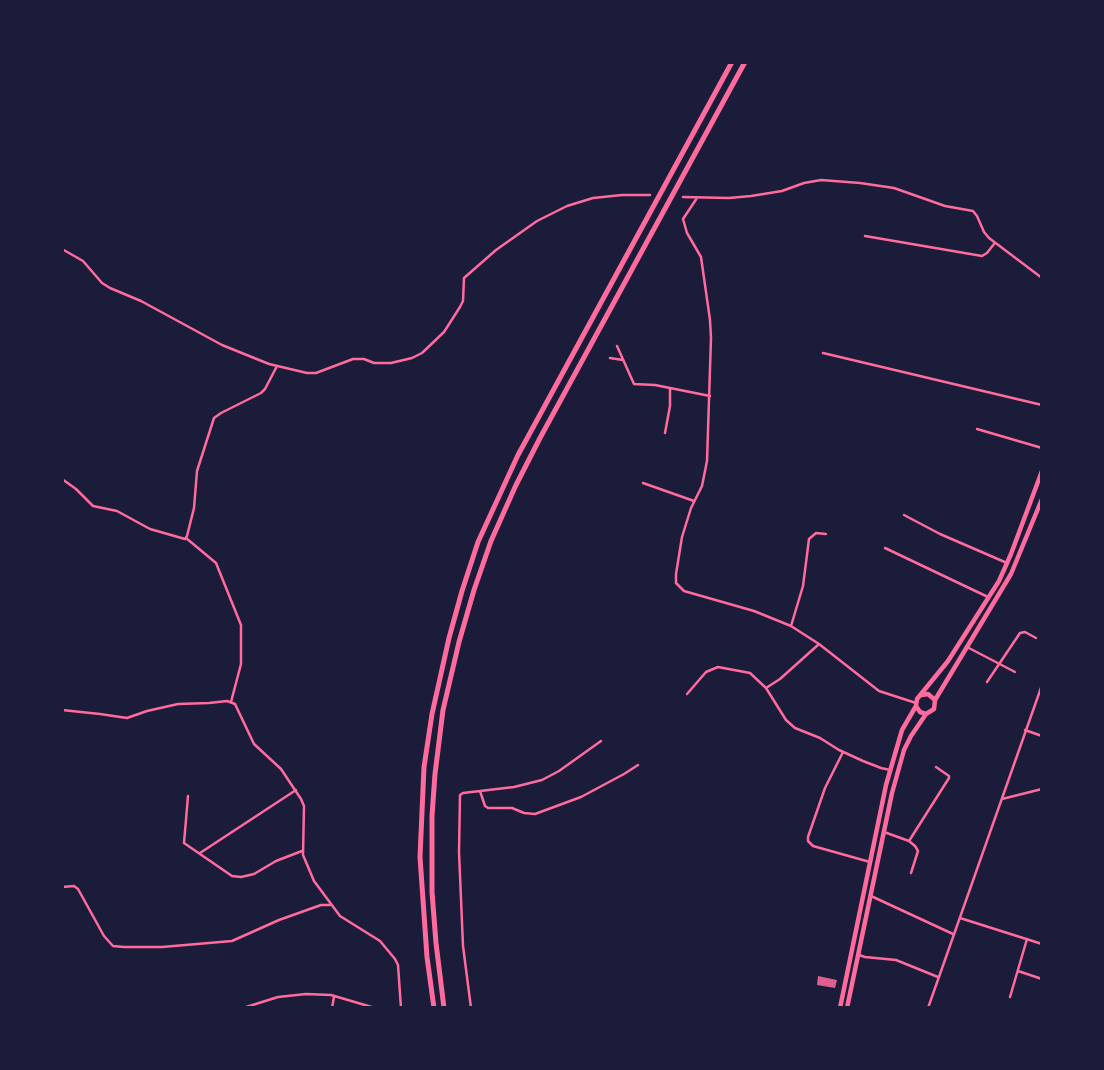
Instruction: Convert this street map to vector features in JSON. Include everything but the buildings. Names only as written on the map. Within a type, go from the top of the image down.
[{"type":"highway","points":[[434,1008],[427,957],[420,857],[424,767],[434,705],[462,591],[478,542],[518,455],[732,62]]},
{"type":"highway","points":[[444,1008],[435,935],[432,883],[432,816],[435,774],[443,710],[459,642],[474,590],[491,541],[540,438],[745,62]]},
{"type":"highway","points":[[840,1008],[890,770],[902,730],[916,704],[948,661],[988,598],[1007,564],[1042,471]]},
{"type":"highway","points":[[847,1008],[900,760],[911,736],[926,714],[934,709],[935,700],[1011,574],[1042,499]]},
{"type":"highway","points":[[922,695],[931,695],[935,700]]},
{"type":"highway","points":[[916,704],[920,712],[926,714]]},
{"type":"street","points":[[683,197],[729,198],[751,196],[782,191],[804,183],[820,180],[839,180],[879,185],[945,206],[973,211],[978,216],[984,232],[995,244],[1042,278]]},
{"type":"street","points":[[62,249],[83,261],[102,283],[110,288],[141,301],[222,345],[277,366],[307,373],[316,373],[353,359],[374,363],[391,363],[412,358],[422,353],[444,332],[460,308],[463,301],[464,278],[496,250],[537,222],[567,206],[593,198],[622,195],[650,196]]},
{"type":"street","points":[[697,198],[683,219],[687,233],[700,256],[705,283],[711,338],[710,396],[705,474],[682,537],[676,579],[680,588],[691,593],[754,611],[791,626],[819,644],[879,691],[916,704]]},
{"type":"street","points":[[865,236],[982,256],[995,244]]},
{"type":"street","points":[[617,346],[634,384],[670,388],[710,396]]},
{"type":"street","points":[[823,353],[1042,406]]},
{"type":"street","points":[[610,358],[624,360]]},
{"type":"street","points":[[186,538],[194,508],[197,471],[214,418],[261,393],[277,366]]},
{"type":"street","points":[[665,433],[670,406],[670,388]]},
{"type":"street","points":[[977,429],[1042,448]]},
{"type":"street","points":[[62,479],[93,506],[117,510],[150,529],[182,539],[186,538],[216,563],[241,625],[241,664],[231,702]]},
{"type":"street","points":[[643,483],[694,501]]},
{"type":"street","points":[[904,515],[940,534],[1007,564]]},
{"type":"street","points":[[791,626],[803,586],[808,539],[816,533],[826,534]]},
{"type":"street","points":[[886,548],[988,598]]},
{"type":"street","points":[[987,682],[1020,633],[1025,632],[1036,638]]},
{"type":"street","points":[[766,688],[780,679],[819,644]]},
{"type":"street","points":[[967,647],[1015,672]]},
{"type":"street","points":[[686,694],[706,672],[718,667],[750,673],[766,688],[790,724],[820,738],[843,752],[890,770]]},
{"type":"street","points":[[928,1008],[1042,685]]},
{"type":"street","points":[[62,710],[127,718],[178,704],[209,703],[226,700],[235,704],[254,744],[281,769],[296,790],[304,806],[303,851],[314,881],[340,916],[380,941],[398,965],[401,1008]]},
{"type":"street","points":[[1025,730],[1042,736]]},
{"type":"street","points":[[471,1008],[463,946],[458,852],[458,802],[461,794],[514,787],[542,780],[559,771],[601,741]]},
{"type":"street","points":[[843,752],[825,788],[808,841],[813,846],[870,862]]},
{"type":"street","points":[[480,791],[485,806],[488,808],[512,808],[524,813],[535,814],[581,797],[638,765]]},
{"type":"street","points":[[909,841],[949,778],[949,776],[936,767]]},
{"type":"street","points":[[1001,799],[1042,789]]},
{"type":"street","points":[[200,853],[296,790]]},
{"type":"street","points":[[188,796],[184,841],[232,876],[241,877],[254,874],[276,861],[303,851]]},
{"type":"street","points":[[884,832],[909,841],[915,846],[918,851],[911,873]]},
{"type":"street","points":[[62,887],[74,886],[78,888],[98,928],[110,944],[129,948],[232,941],[284,918],[321,905],[330,905]]},
{"type":"street","points":[[871,896],[953,934]]},
{"type":"street","points":[[960,918],[1042,944]]},
{"type":"street","points":[[1010,997],[1027,939]]},
{"type":"street","points":[[857,955],[865,958],[896,960],[938,977]]},
{"type":"street","points":[[1018,971],[1042,979]]},
{"type":"street","points":[[242,1008],[278,997],[306,994],[334,996],[375,1008]]},
{"type":"street","points":[[332,1008],[334,996]]},
{"type":"street","points":[[353,1008],[354,1001]]}]
